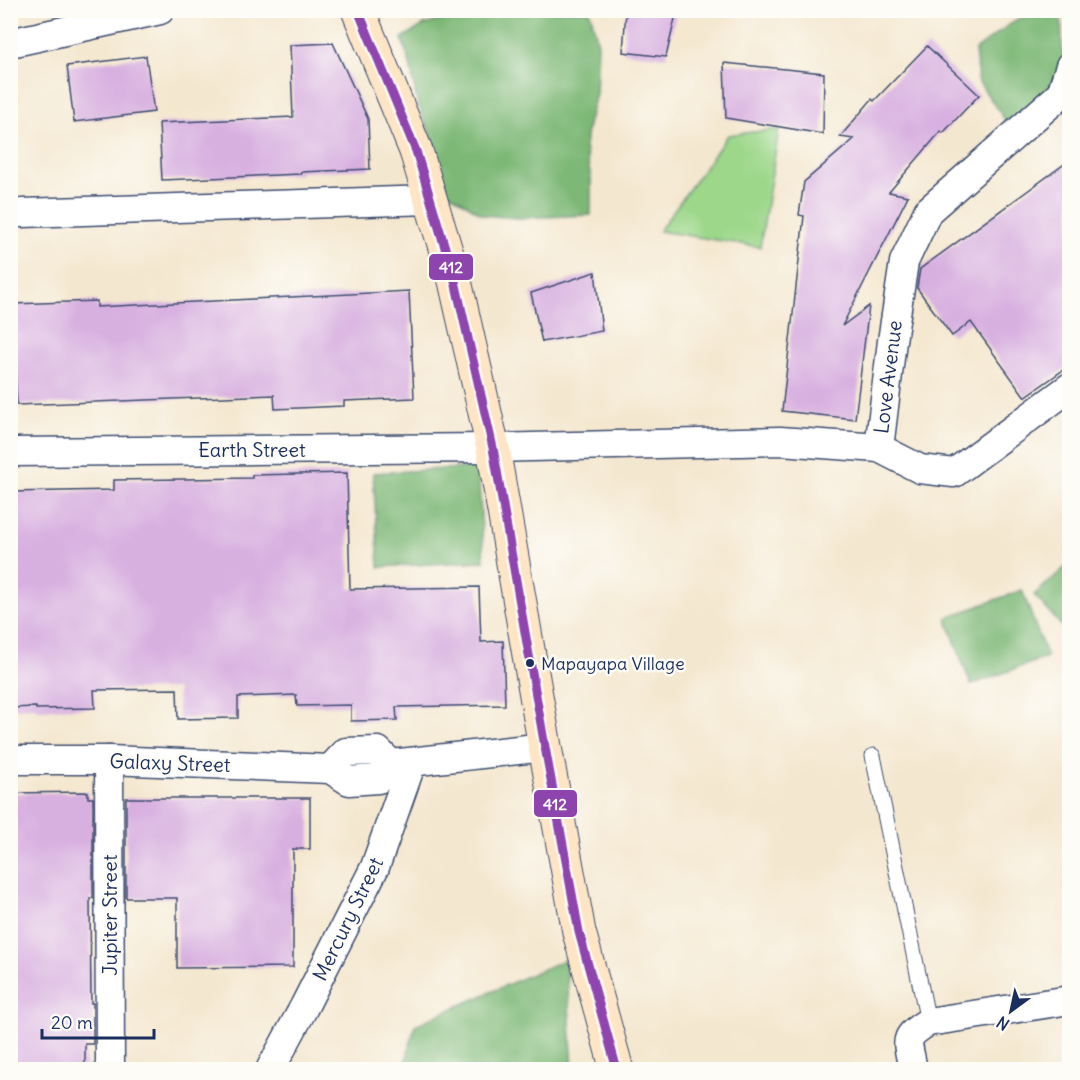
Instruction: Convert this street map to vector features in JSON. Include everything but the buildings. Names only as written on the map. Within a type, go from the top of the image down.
[{"type":"main road","points":[[358,10],[416,151],[455,281],[493,448],[579,932],[617,1070]]},
{"type":"street","points":[[10,43],[160,10]]},
{"type":"street","name":"Love Avenue","points":[[493,448],[780,441],[879,448],[904,262],[928,211],[1065,99],[1070,66]]},
{"type":"street","points":[[22,213],[430,200]]},
{"type":"street","points":[[879,448],[920,469],[954,473],[1070,387]]},
{"type":"street","name":"Earth Street","points":[[10,452],[493,448]]},
{"type":"street","name":"Galaxy Street","points":[[10,760],[109,760],[330,769],[349,781],[378,779],[401,763],[545,747]]},
{"type":"street","name":"Jupiter Street","points":[[109,760],[110,1070]]},
{"type":"street","name":"Mercury Street","points":[[270,1070],[375,867],[401,763]]},
{"type":"street","points":[[913,1070],[908,1039],[912,1032],[928,1022],[1070,1000]]},
{"type":"lane","points":[[873,756],[928,1022]]},
{"type":"green space","points":[[472,11],[590,11],[598,43],[596,94],[587,129],[585,148],[591,178],[591,215],[517,218],[483,215],[442,188],[437,152],[417,102],[411,68],[402,38],[424,25]]},
{"type":"green space","points":[[1061,12],[1063,67],[1025,118],[1007,123],[978,81],[975,50],[1019,18]]},
{"type":"green space","points":[[779,129],[760,247],[659,231],[728,135]]},
{"type":"green space","points":[[478,467],[484,561],[379,567],[373,473]]},
{"type":"green space","points":[[1069,564],[1070,634],[1034,595]]},
{"type":"green space","points":[[1022,590],[1047,657],[971,685],[946,618]]},
{"type":"green space","points":[[566,959],[573,1069],[404,1069],[415,1025]]},
{"type":"transit line","name":"412","points":[[358,10],[416,151],[455,281],[493,448],[579,932],[617,1070]]},
{"type":"place","name":"Mapayapa Village","points":[[530,663]]}]
